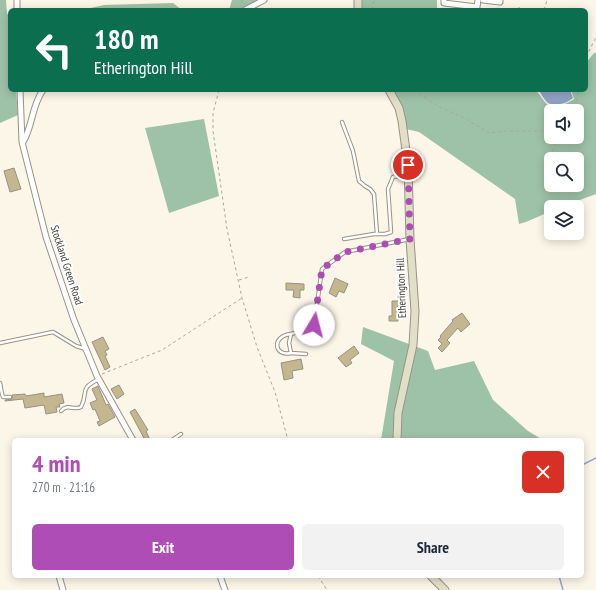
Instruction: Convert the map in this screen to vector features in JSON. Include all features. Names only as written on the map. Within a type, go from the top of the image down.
[{"type":"street","points":[[249,8],[264,0]]},
{"type":"street","points":[[444,0],[444,3],[477,7],[478,0]]},
{"type":"street","points":[[483,0],[500,2],[500,0]]},
{"type":"street","name":"Stockland Green Road","points":[[20,92],[22,142],[46,237],[74,320],[98,378],[132,438]]},
{"type":"street","points":[[22,142],[27,135],[36,102],[42,92]]},
{"type":"street","name":"Etherington Hill","points":[[390,92],[395,98],[401,114],[408,174],[410,239],[415,312],[413,345],[398,413],[397,438]]},
{"type":"street","points":[[60,578],[63,590]]},
{"type":"street","points":[[221,578],[225,590]]},
{"type":"street","points":[[433,578],[445,590]]},
{"type":"lane","points":[[342,122],[354,151],[359,181],[374,194],[377,234]]},
{"type":"lane","points":[[344,239],[391,232],[388,190],[393,177],[408,174]]},
{"type":"lane","points":[[306,354],[286,354],[278,349],[278,344],[280,338],[284,335],[309,329],[314,325],[322,269],[345,252],[410,239]]},
{"type":"lane","points":[[0,343],[52,332],[76,346],[86,349]]},
{"type":"lane","points":[[291,334],[289,343],[291,353]]},
{"type":"lane","points":[[61,411],[67,406],[76,409],[81,407],[84,401],[85,389],[98,378]]},
{"type":"lane","points":[[0,383],[3,397],[10,397]]},
{"type":"lane","points":[[175,438],[181,434]]},
{"type":"path","points":[[588,54],[596,37]]},
{"type":"path","points":[[219,92],[213,113],[213,131],[221,191],[238,281],[257,347],[275,392],[287,438]]},
{"type":"path","points":[[417,92],[438,106],[466,119],[489,133],[544,132]]},
{"type":"path","points":[[574,104],[577,100],[578,92]]},
{"type":"path","points":[[238,281],[249,277]]},
{"type":"path","points":[[98,378],[162,350],[242,298]]},
{"type":"path","points":[[319,578],[327,590]]},
{"type":"green space","points":[[0,0],[6,0],[8,14],[8,92],[16,92],[18,115],[0,123]]},
{"type":"green space","points":[[232,0],[266,0],[249,8],[230,8]]},
{"type":"green space","points":[[361,0],[437,0],[437,8],[361,8]]},
{"type":"green space","points":[[173,3],[179,8],[91,8],[104,5]]},
{"type":"green space","points":[[594,53],[596,53],[596,194],[580,200],[544,200],[544,214],[519,224],[515,199],[419,132],[406,129],[398,100],[393,92],[537,92],[548,104],[544,104],[544,144],[584,144],[584,104],[564,104],[574,99],[572,92],[588,92],[588,60]]},
{"type":"green space","points":[[204,119],[219,196],[169,213],[145,128]]},
{"type":"green space","points":[[363,327],[428,351],[435,370],[474,361],[493,400],[528,431],[540,438],[381,438],[394,361],[361,344]]},
{"type":"water","points":[[540,92],[571,92],[573,98],[561,104],[551,104],[545,100]]},
{"type":"building","points":[[14,168],[21,189],[10,192],[4,171]]},
{"type":"building","points":[[335,278],[348,284],[344,293],[339,291],[336,297],[329,293]]},
{"type":"building","points":[[286,283],[304,284],[304,290],[300,290],[300,298],[293,297],[294,290],[286,290]]},
{"type":"building","points":[[392,301],[403,301],[404,305],[398,306],[398,321],[389,321],[389,316],[392,316]]},
{"type":"building","points":[[462,313],[470,324],[461,332],[458,328],[447,340],[450,343],[442,352],[438,348],[442,344],[438,340],[441,337],[440,336],[453,321],[452,320]]},
{"type":"building","points":[[103,337],[109,349],[105,351],[107,355],[105,356],[110,367],[105,370],[92,342]]},
{"type":"building","points":[[354,346],[359,353],[350,360],[352,363],[346,367],[338,358]]},
{"type":"building","points":[[301,359],[303,369],[292,371],[293,378],[284,380],[281,363]]},
{"type":"building","points":[[119,385],[124,394],[117,399],[111,389]]},
{"type":"building","points":[[98,386],[106,405],[108,404],[115,417],[99,426],[97,422],[100,421],[95,409],[93,410],[90,403],[97,400],[92,389]]},
{"type":"building","points":[[44,393],[44,397],[62,394],[64,403],[59,404],[60,407],[56,407],[57,412],[46,414],[44,405],[25,408],[23,399],[5,401],[12,399],[12,395],[25,394],[26,396]]},
{"type":"building","points":[[135,409],[148,430],[146,431],[149,438],[144,438],[130,412]]},
{"type":"waterway","points":[[584,464],[596,458]]},
{"type":"waterway","points":[[560,578],[563,590]]},
{"type":"route","points":[[314,325],[322,269],[345,252],[410,239],[408,165]]}]
